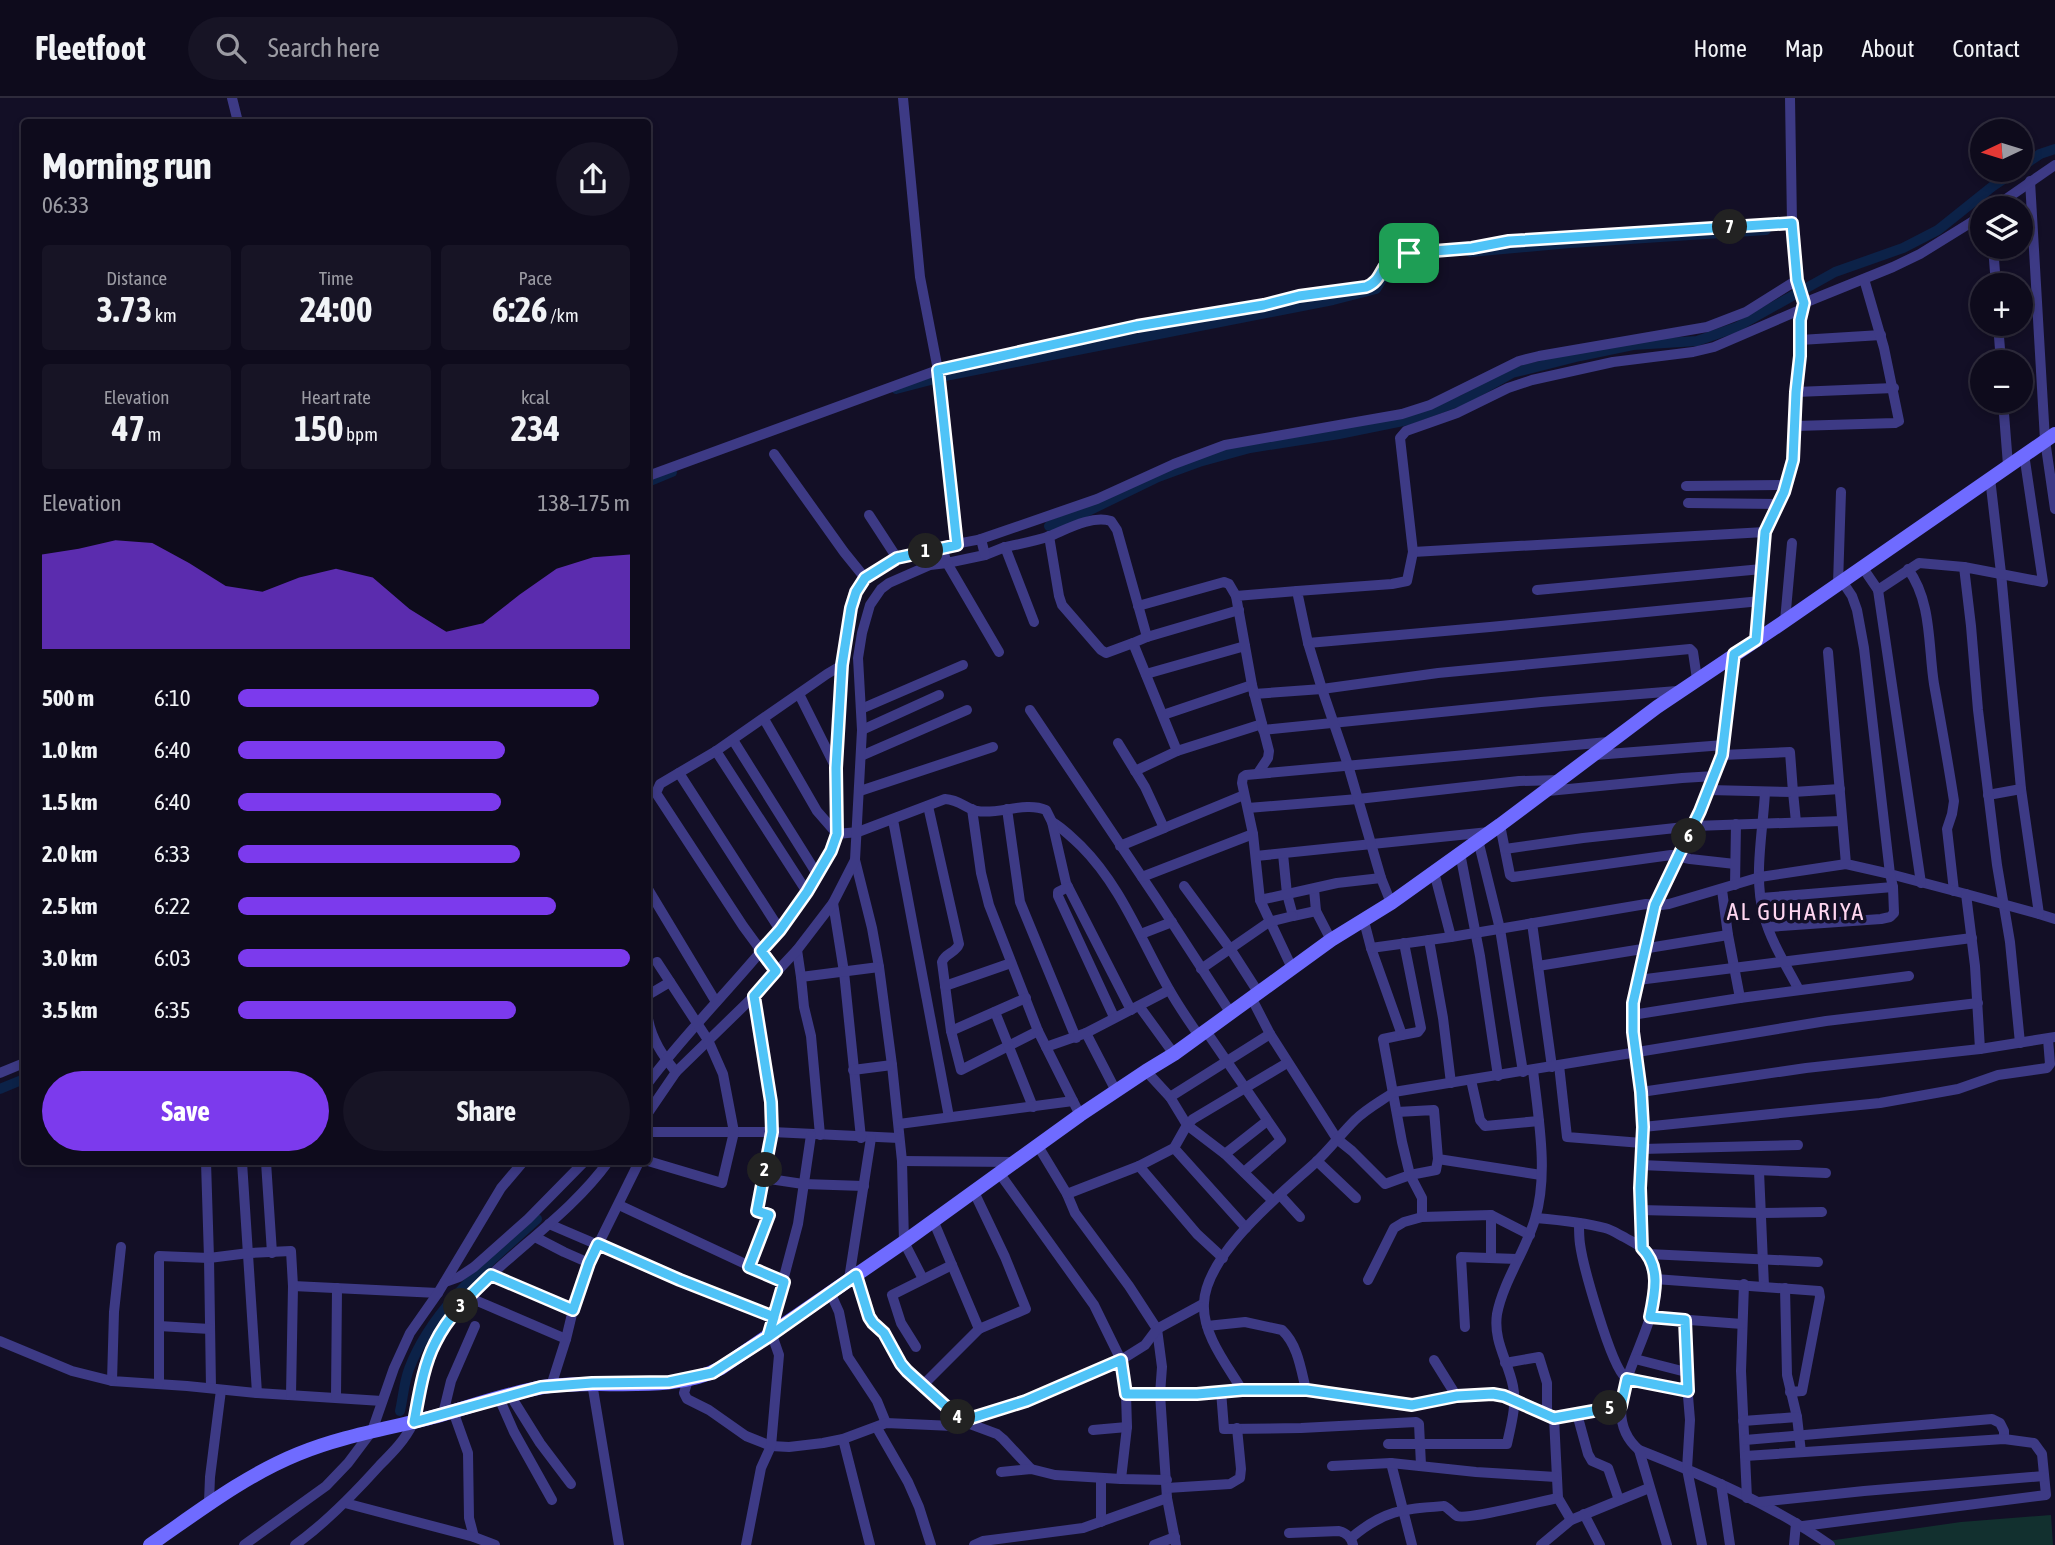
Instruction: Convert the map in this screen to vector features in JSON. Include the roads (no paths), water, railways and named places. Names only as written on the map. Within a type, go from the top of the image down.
[{"type":"main road","points":[[150,1545],[209,1502],[295,1455],[332,1442],[551,1386],[688,1380],[721,1368],[904,1242],[1080,1115],[1174,1054],[1331,940],[1391,903],[1681,690],[1863,568],[2050,437]]},
{"type":"street","points":[[232,98],[237,119]]},
{"type":"street","points":[[902,98],[920,277],[939,375],[957,545]]},
{"type":"street","points":[[1756,640],[1765,532],[1786,485],[1793,460],[1800,320],[1804,303],[1798,283],[1792,223],[1790,98]]},
{"type":"street","points":[[2034,178],[2055,165]]},
{"type":"street","points":[[2009,196],[2028,182]]},
{"type":"street","points":[[2029,182],[2055,509]]},
{"type":"street","points":[[651,474],[939,375],[1137,326],[1264,305],[1299,296],[1366,287],[1375,282],[1385,264],[1400,254],[1472,248],[1509,241],[1792,223]]},
{"type":"street","points":[[1236,596],[1404,583],[1410,576],[1413,552],[1401,446],[1401,438],[1406,431],[1457,413],[1508,388],[1532,380],[1613,362],[1714,347],[1804,303],[1920,254],[1970,223]]},
{"type":"street","points":[[1796,426],[1898,423],[1894,388],[1864,279]]},
{"type":"street","points":[[651,1079],[780,930],[831,851],[837,834],[836,768],[842,665],[851,608],[856,592],[865,578],[897,558],[981,539],[1097,499],[1174,464],[1225,445],[1402,414],[1430,405],[1519,361],[1691,331],[1727,321],[1798,283]]},
{"type":"street","points":[[1800,340],[1881,335]]},
{"type":"street","points":[[1796,392],[1894,388]]},
{"type":"street","points":[[2004,413],[2008,465]]},
{"type":"street","points":[[774,454],[865,578]]},
{"type":"street","points":[[2024,454],[2043,582]]},
{"type":"street","points":[[1990,478],[2021,789],[2039,914]]},
{"type":"street","points":[[1686,486],[1786,485]]},
{"type":"street","points":[[1768,927],[1886,918],[1894,913],[1864,648],[1855,603],[1840,583],[1841,492]]},
{"type":"street","points":[[1688,503],[1778,504]]},
{"type":"street","points":[[869,515],[897,558]]},
{"type":"street","points":[[923,1279],[904,1242],[899,1125],[880,967],[855,860],[862,756],[858,658],[870,605],[881,589],[930,565],[985,555],[1097,520],[1111,521],[1117,530],[1147,638]]},
{"type":"street","points":[[1413,552],[1765,532]]},
{"type":"street","points":[[1049,537],[1062,605],[1106,653],[1239,610]]},
{"type":"street","points":[[981,539],[985,555]]},
{"type":"street","points":[[1785,621],[1792,544]]},
{"type":"street","points":[[1005,547],[1034,622]]},
{"type":"street","points":[[942,548],[947,563],[999,652]]},
{"type":"street","points":[[1878,590],[1908,569],[1927,562],[2001,573],[2055,585]]},
{"type":"street","points":[[1964,567],[1988,795],[2020,1043]]},
{"type":"street","points":[[1863,568],[1878,590],[1921,883]]},
{"type":"street","points":[[1536,590],[1762,569]]},
{"type":"street","points":[[1908,569],[1921,590],[1925,608],[1932,668],[1954,796],[1954,808],[1947,829],[1954,891]]},
{"type":"street","points":[[1138,606],[1224,582],[1230,584],[1236,596],[1253,689],[1269,754],[1258,773]]},
{"type":"street","points":[[1297,591],[1308,643],[1332,723],[1348,765],[1381,878],[1391,903]]},
{"type":"street","points":[[1308,643],[1760,601]]},
{"type":"street","points":[[1133,643],[1177,751]]},
{"type":"street","points":[[1146,674],[1245,646]]},
{"type":"street","points":[[1163,715],[1253,689],[1322,688],[1438,673],[1690,649],[1693,652],[1697,679]]},
{"type":"street","points":[[1828,652],[1846,864]]},
{"type":"street","points":[[1734,654],[1723,750],[1694,826],[1655,905],[1632,1016],[1643,1127],[1640,1210],[1645,1251],[1653,1266],[1656,1288],[1650,1317],[1627,1379],[1621,1406],[1625,1432],[1630,1442],[1639,1450],[1721,1484],[1799,1525],[1830,1545]]},
{"type":"street","points":[[776,971],[656,793],[660,784],[733,740],[842,665],[858,658]]},
{"type":"street","points":[[861,709],[963,665]]},
{"type":"street","points":[[1135,771],[1177,751],[1262,727],[1332,723],[1681,690]]},
{"type":"street","points":[[799,694],[836,768]]},
{"type":"street","points":[[862,730],[939,695]]},
{"type":"street","points":[[862,756],[967,710]]},
{"type":"street","points":[[1030,710],[1230,1013]]},
{"type":"street","points":[[764,719],[817,811],[837,834]]},
{"type":"street","points":[[733,740],[817,874]]},
{"type":"street","points":[[1292,968],[1260,900],[1253,834],[1242,783],[1246,775],[1612,741]]},
{"type":"street","points":[[1118,743],[1145,788],[1164,828]]},
{"type":"street","points":[[860,790],[993,747]]},
{"type":"street","points":[[1594,755],[1723,750],[1790,752],[1796,822]]},
{"type":"street","points":[[716,751],[807,892]]},
{"type":"street","points":[[679,773],[780,930]]},
{"type":"street","points":[[1544,792],[1715,776]]},
{"type":"street","points":[[1248,808],[1519,781],[1560,780]]},
{"type":"street","points":[[1709,790],[1793,792],[1840,789]]},
{"type":"street","points":[[1988,795],[2021,789]]},
{"type":"street","points":[[1765,792],[1759,877],[1761,898],[1768,927],[1799,990]]},
{"type":"street","points":[[1120,846],[1244,795]]},
{"type":"street","points":[[837,834],[858,832],[950,799],[982,811],[1036,807],[1045,810],[1052,822],[1068,887],[1135,1008],[1174,1054]]},
{"type":"street","points":[[928,806],[959,944],[943,960],[951,1031],[961,1070],[1038,1031]]},
{"type":"street","points":[[972,809],[986,894],[1038,1031],[1080,1115]]},
{"type":"street","points":[[1007,810],[1020,902],[1081,1036],[1116,1091]]},
{"type":"street","points":[[893,820],[949,1118]]},
{"type":"street","points":[[1505,849],[1694,826],[1842,821]]},
{"type":"street","points":[[1052,822],[1067,832],[1102,870],[1141,934],[1169,990],[1202,1034],[1227,1060],[1281,1140],[1244,1172]]},
{"type":"street","points":[[1735,885],[1736,824]]},
{"type":"street","points":[[1388,1444],[1507,1444],[1515,1401],[1513,1385],[1498,1339],[1497,1313],[1517,1259],[1530,1235],[1539,1205],[1539,1121],[1500,929],[1489,833]]},
{"type":"street","points":[[1256,856],[1489,833],[1505,849],[1510,875],[1513,877],[1671,855],[1735,864]]},
{"type":"street","points":[[1142,877],[1253,834]]},
{"type":"street","points":[[1460,853],[1476,932],[1498,1076]]},
{"type":"street","points":[[1283,854],[1287,894],[1293,916]]},
{"type":"street","points":[[651,1109],[676,1072],[797,950],[832,903],[855,860]]},
{"type":"street","points":[[1371,948],[1646,904],[1669,904],[1759,877],[1846,864],[2055,919]]},
{"type":"street","points":[[1434,872],[1451,937]]},
{"type":"street","points":[[1260,900],[1337,883],[1381,878]]},
{"type":"street","points":[[1184,886],[1231,950],[1255,995],[1270,1034],[1337,1139],[1385,1184],[1410,1175],[1436,1171],[1438,1158],[1434,1110],[1396,1112]]},
{"type":"street","points":[[1068,887],[1058,892],[1058,896],[1114,1017]]},
{"type":"street","points":[[1761,898],[1893,887]]},
{"type":"street","points":[[1314,889],[1316,911],[1331,940]]},
{"type":"street","points":[[1721,890],[1740,998]]},
{"type":"street","points":[[651,894],[716,1002]]},
{"type":"street","points":[[1966,894],[1978,1003],[1980,1049]]},
{"type":"street","points":[[832,903],[844,972],[853,1070],[866,1138],[864,1186],[853,1277],[869,1317],[884,1333],[901,1364],[962,1421],[997,1434],[1031,1469]]},
{"type":"street","points":[[1201,969],[1269,922],[1316,911]]},
{"type":"street","points":[[1364,921],[1402,1035]]},
{"type":"street","points":[[1141,934],[1172,922]]},
{"type":"street","points":[[1532,923],[1567,1138],[1642,1146],[1798,1144]]},
{"type":"street","points":[[1538,966],[1728,934]]},
{"type":"street","points":[[1638,981],[1972,938]]},
{"type":"street","points":[[1429,940],[1451,1083]]},
{"type":"street","points":[[1404,943],[1421,1028],[1418,1032],[1383,1039],[1410,1175],[1422,1198],[1422,1217]]},
{"type":"street","points":[[746,1545],[761,1468],[771,1446],[779,1354],[778,1346],[770,1336],[796,1232],[803,1184],[815,1135],[811,1035],[804,1007],[797,950]]},
{"type":"street","points":[[651,1162],[722,1182],[734,1132],[723,1074],[708,1041],[657,962]]},
{"type":"street","points":[[945,986],[1011,963]]},
{"type":"street","points":[[802,977],[880,967]]},
{"type":"street","points":[[1632,1016],[1740,998],[1909,976]]},
{"type":"street","points":[[651,993],[670,982]]},
{"type":"street","points":[[1046,1047],[1081,1036],[1169,990]]},
{"type":"street","points":[[749,1267],[769,1215],[757,1211],[772,1132],[771,1102],[754,996]]},
{"type":"street","points":[[951,1031],[1026,998]]},
{"type":"street","points":[[1242,1390],[1216,1345],[1203,1304],[1217,1266],[1246,1228],[1317,1161],[1356,1119],[1394,1092],[1865,1016],[1978,1003]]},
{"type":"street","points":[[995,1012],[1033,1107]]},
{"type":"street","points":[[651,1030],[654,1040],[676,1072]]},
{"type":"street","points":[[1170,1097],[1270,1034]]},
{"type":"street","points":[[1641,1092],[1806,1068],[1980,1049],[2052,1038],[2047,1068],[1998,1075],[1946,1092],[1880,1103],[1643,1127]]},
{"type":"street","points":[[1067,1194],[1139,1166],[1174,1148],[1193,1119],[1287,1063]]},
{"type":"street","points":[[0,1073],[21,1064]]},
{"type":"street","points":[[853,1070],[892,1065]]},
{"type":"street","points":[[1146,1071],[1170,1097],[1187,1125],[1226,1154],[1300,1217]]},
{"type":"street","points":[[1471,1080],[1480,1120],[1485,1126],[1539,1121]]},
{"type":"street","points":[[899,1125],[1073,1101]]},
{"type":"street","points":[[1226,1154],[1267,1121]]},
{"type":"street","points":[[651,1134],[772,1132],[899,1139]]},
{"type":"street","points":[[1038,1146],[1067,1194],[1075,1213],[1157,1329],[1162,1367],[1160,1394],[1167,1489],[1175,1541],[1154,1545]]},
{"type":"street","points":[[1174,1148],[1246,1228]]},
{"type":"street","points":[[1438,1158],[1541,1175]]},
{"type":"street","points":[[901,1161],[1014,1162]]},
{"type":"street","points":[[1317,1161],[1356,1198]]},
{"type":"street","points":[[206,1165],[210,1329],[216,1389],[209,1502]]},
{"type":"street","points":[[243,1165],[257,1393]]},
{"type":"street","points":[[266,1165],[272,1253]]},
{"type":"street","points":[[244,1545],[326,1486],[348,1463],[372,1431],[404,1344],[445,1282],[488,1207],[520,1165]]},
{"type":"street","points":[[445,1282],[474,1267],[581,1165]]},
{"type":"street","points":[[300,1544],[345,1503],[392,1452],[414,1422],[435,1342],[468,1297],[552,1222],[605,1165]]},
{"type":"street","points":[[551,1386],[589,1263],[638,1165]]},
{"type":"street","points":[[1641,1165],[1826,1173]]},
{"type":"street","points":[[1139,1166],[1188,1224],[1223,1258]]},
{"type":"street","points":[[1759,1171],[1764,1286]]},
{"type":"street","points":[[1000,1174],[1094,1305],[1121,1360],[1127,1427],[1121,1479]]},
{"type":"street","points":[[763,1178],[803,1184],[864,1186]]},
{"type":"street","points":[[923,1385],[979,1329],[1026,1309],[974,1192]]},
{"type":"street","points":[[619,1205],[784,1282]]},
{"type":"street","points":[[541,1206],[552,1222],[598,1244],[774,1317]]},
{"type":"street","points":[[1640,1210],[1822,1212]]},
{"type":"street","points":[[1491,1215],[1491,1257]]},
{"type":"street","points":[[1368,1280],[1394,1228],[1404,1222],[1422,1217],[1491,1215],[1530,1235]]},
{"type":"street","points":[[1536,1218],[1613,1231],[1645,1251],[1818,1262]]},
{"type":"street","points":[[933,1220],[979,1329]]},
{"type":"street","points":[[1578,1223],[1582,1256],[1616,1367],[1627,1379],[1688,1391]]},
{"type":"street","points":[[535,1237],[589,1263]]},
{"type":"street","points":[[112,1381],[114,1312],[121,1247]]},
{"type":"street","points":[[159,1384],[159,1256],[209,1258],[249,1253],[292,1252],[291,1395]]},
{"type":"street","points":[[1465,1326],[1461,1257],[1517,1259]]},
{"type":"street","points":[[916,1347],[901,1323],[892,1295],[953,1265]]},
{"type":"street","points":[[491,1275],[573,1310]]},
{"type":"street","points":[[1655,1279],[1817,1290],[1820,1294],[1802,1391],[1790,1392]]},
{"type":"street","points":[[1744,1284],[1741,1371],[1747,1498]]},
{"type":"street","points":[[293,1286],[438,1293]]},
{"type":"street","points":[[1785,1287],[1786,1360],[1801,1452]]},
{"type":"street","points":[[336,1397],[337,1288]]},
{"type":"street","points":[[830,1292],[839,1312],[848,1357],[877,1401],[881,1425],[919,1507],[931,1545]]},
{"type":"street","points":[[468,1297],[566,1339]]},
{"type":"street","points":[[688,1380],[684,1393],[687,1399],[709,1410],[746,1436],[771,1446],[802,1446],[844,1439],[881,1425],[953,1426],[1026,1401],[1121,1360],[1145,1345],[1157,1329],[1203,1304]]},
{"type":"street","points":[[1650,1317],[1742,1324]]},
{"type":"street","points":[[1685,1320],[1690,1420],[1687,1469],[1702,1545]]},
{"type":"street","points":[[1208,1326],[1245,1322],[1282,1330],[1296,1351],[1307,1390]]},
{"type":"street","points":[[884,1333],[901,1323]]},
{"type":"street","points":[[475,1325],[451,1381],[448,1413],[467,1453],[469,1518],[479,1541]]},
{"type":"street","points":[[159,1326],[210,1329]]},
{"type":"street","points":[[0,1341],[72,1371],[112,1381],[382,1401]]},
{"type":"street","points":[[1505,1363],[1539,1357],[1551,1416],[1558,1498],[1571,1520]]},
{"type":"street","points":[[1634,1359],[1686,1372]]},
{"type":"street","points":[[1434,1360],[1457,1396]]},
{"type":"street","points":[[592,1383],[620,1545]]},
{"type":"street","points":[[1126,1394],[1307,1390],[1412,1405],[1457,1396],[1493,1394],[1551,1416],[1621,1406]]},
{"type":"street","points":[[1221,1391],[1224,1429],[1416,1422],[1419,1424],[1420,1465]]},
{"type":"street","points":[[504,1396],[571,1485]]},
{"type":"street","points":[[504,1396],[514,1432],[552,1500]]},
{"type":"street","points":[[1577,1414],[1588,1454],[1592,1461],[1608,1468],[1619,1500]]},
{"type":"street","points":[[1743,1421],[1797,1417]]},
{"type":"street","points":[[1745,1440],[1992,1419],[2000,1423],[2004,1439]]},
{"type":"street","points":[[1093,1430],[1127,1427]]},
{"type":"street","points":[[1001,1472],[1031,1469],[1055,1475],[1121,1479],[1167,1489],[1230,1484],[1240,1478],[1237,1428]]},
{"type":"street","points":[[844,1439],[870,1545]]},
{"type":"street","points":[[1745,1456],[2004,1439],[2034,1443],[2042,1454],[2046,1495],[1799,1525]]},
{"type":"street","points":[[1639,1450],[1667,1545]]},
{"type":"street","points":[[1332,1465],[1391,1463],[1489,1474],[1556,1477]]},
{"type":"street","points":[[1391,1463],[1412,1545]]},
{"type":"street","points":[[1758,1503],[2044,1476]]},
{"type":"street","points":[[1101,1478],[1101,1522]]},
{"type":"street","points":[[1721,1484],[1730,1545]]},
{"type":"street","points":[[1541,1545],[1571,1520],[1649,1488]]},
{"type":"street","points":[[974,1545],[983,1541],[1083,1528],[1101,1522],[1167,1489]]},
{"type":"street","points":[[1289,1533],[1339,1531],[1345,1532],[1352,1541],[1368,1523],[1402,1509],[1444,1506],[1460,1517],[1558,1498]]},
{"type":"street","points":[[345,1503],[495,1545]]},
{"type":"street","points":[[1584,1514],[1600,1545]]},
{"type":"street","points":[[1794,1545],[1799,1525]]},
{"type":"waterway","points":[[2034,158],[2055,149]]},
{"type":"waterway","points":[[1049,526],[1084,513],[1158,477],[1199,462],[1250,448],[1408,420],[1463,400],[1512,373],[1633,345],[1697,341],[1737,327],[1835,272],[1903,248],[1938,230],[1999,182]]},
{"type":"waterway","points":[[1470,252],[1766,230]]},
{"type":"waterway","points":[[896,389],[950,375],[1333,300],[1376,289],[1392,268],[1416,257]]},
{"type":"waterway","points":[[651,481],[672,472]]},
{"type":"waterway","points":[[0,1089],[21,1080]]},
{"type":"waterway","points":[[400,1411],[409,1369],[432,1325],[464,1287],[537,1219]]},
{"type":"district","name":"AL GUHARIYA","points":[[1796,912]]}]
